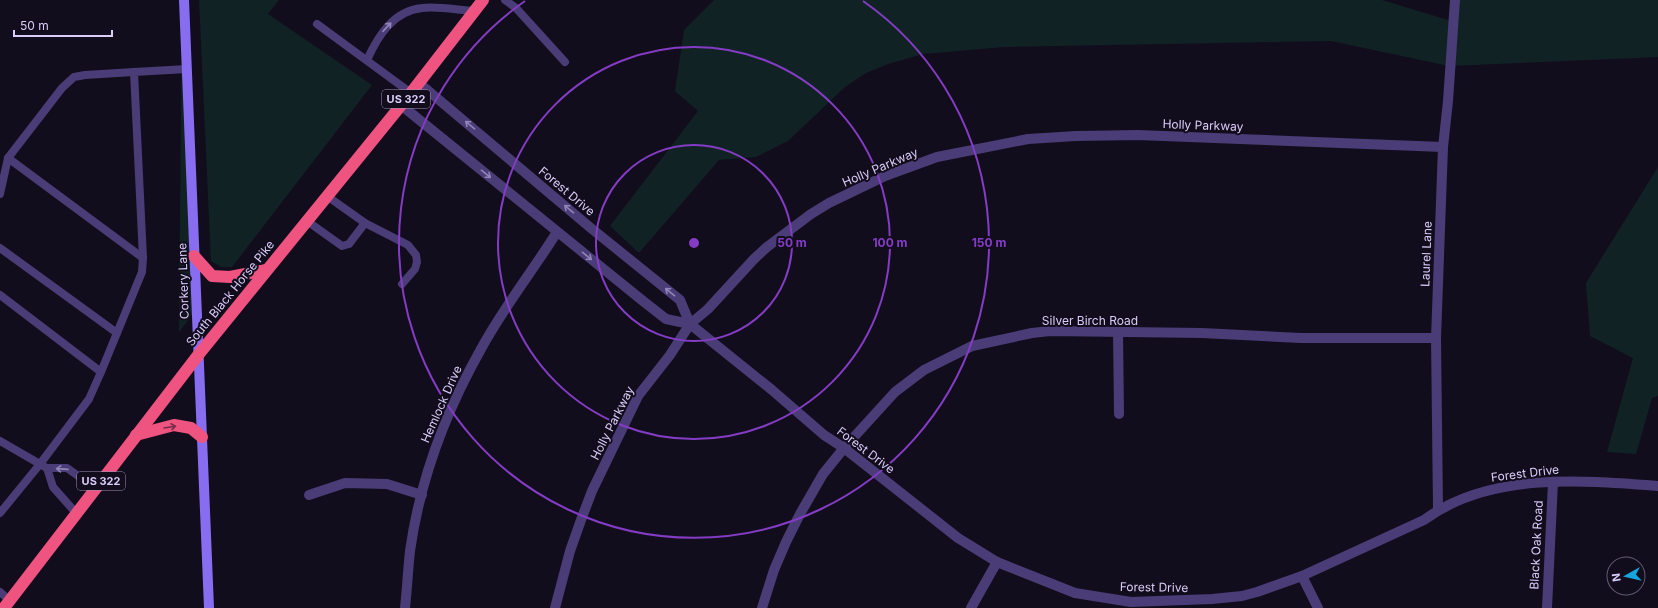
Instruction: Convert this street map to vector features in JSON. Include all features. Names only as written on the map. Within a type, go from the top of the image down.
[{"type":"highway","name":"South Black Horse Pike","points":[[4,600],[76,513],[198,354],[411,93],[483,0]]},
{"type":"highway","points":[[194,256],[212,276],[230,277],[266,270]]},
{"type":"highway","points":[[136,435],[174,425],[191,428],[202,437]]},
{"type":"street","name":"Corkery Lane","points":[[184,0],[209,608]]},
{"type":"street","name":"Laurel Lane","points":[[1438,509],[1436,338],[1443,147],[1448,101],[1454,0]]},
{"type":"street","name":"Forest Drive","points":[[419,83],[592,229],[680,300],[690,324]]},
{"type":"street","name":"Forest Drive","points":[[401,105],[666,319],[690,324],[772,390],[824,435],[844,448],[958,538],[997,562],[1075,593],[1132,605],[1227,598],[1258,592],[1302,576],[1424,520],[1438,509],[1483,492],[1504,486],[1580,480],[1658,486]]},
{"type":"street","name":"Holly Parkway","points":[[556,608],[570,551],[601,472],[638,396],[670,355],[690,324],[708,309],[767,246],[811,214],[884,176],[937,157],[1028,139],[1091,135],[1443,147]]},
{"type":"street","name":"Hemlock Drive","points":[[405,608],[410,552],[422,495],[440,434],[452,405],[480,349],[557,232]]},
{"type":"street","name":"Silver Birch Road","points":[[762,608],[774,570],[800,514],[823,474],[844,448],[895,392],[924,370],[972,346],[1032,333],[1050,331],[1202,333],[1301,338],[1436,338]]},
{"type":"street","points":[[1118,332],[1119,414]]},
{"type":"street","name":"Black Oak Road","points":[[1547,608],[1553,482]]},
{"type":"street","points":[[309,495],[345,483],[387,484],[422,495]]},
{"type":"street","points":[[971,608],[997,562]]},
{"type":"street","points":[[1302,576],[1318,608]]},
{"type":"lane","points":[[504,0],[516,8],[566,62]]},
{"type":"lane","points":[[367,60],[375,43],[384,30],[394,20],[405,13],[423,8],[474,11]]},
{"type":"lane","points":[[317,24],[411,93]]},
{"type":"lane","points":[[0,194],[8,158],[62,88],[74,77],[85,75],[187,69]]},
{"type":"lane","points":[[0,513],[44,466],[89,399],[142,272],[143,258],[134,72]]},
{"type":"lane","points":[[8,158],[143,258]]},
{"type":"lane","points":[[327,196],[365,223],[408,245],[416,254],[417,262],[415,269],[402,284]]},
{"type":"lane","points":[[307,221],[342,246],[350,244],[365,223]]},
{"type":"lane","points":[[0,248],[117,333]]},
{"type":"lane","points":[[0,296],[101,372]]},
{"type":"lane","points":[[0,441],[44,466],[68,468],[95,488]]},
{"type":"lane","points":[[44,466],[53,487],[76,513]]},
{"type":"shaded area","points":[[182,0],[201,303],[179,332]]},
{"type":"shaded area","points":[[199,0],[279,0],[268,14],[372,85],[232,267],[221,267],[211,261]]},
{"type":"shaded area","points":[[714,0],[1382,0],[1455,22],[1458,0],[1658,0],[1658,57],[1449,66],[1331,41],[1004,47],[923,54],[888,64],[866,73],[845,87],[788,141],[756,157],[719,160],[639,253],[610,226],[698,111],[675,91],[684,30]]},
{"type":"shaded area","points":[[1658,167],[1658,396],[1652,398],[1636,454],[1607,452],[1633,358],[1590,336],[1586,283]]}]
